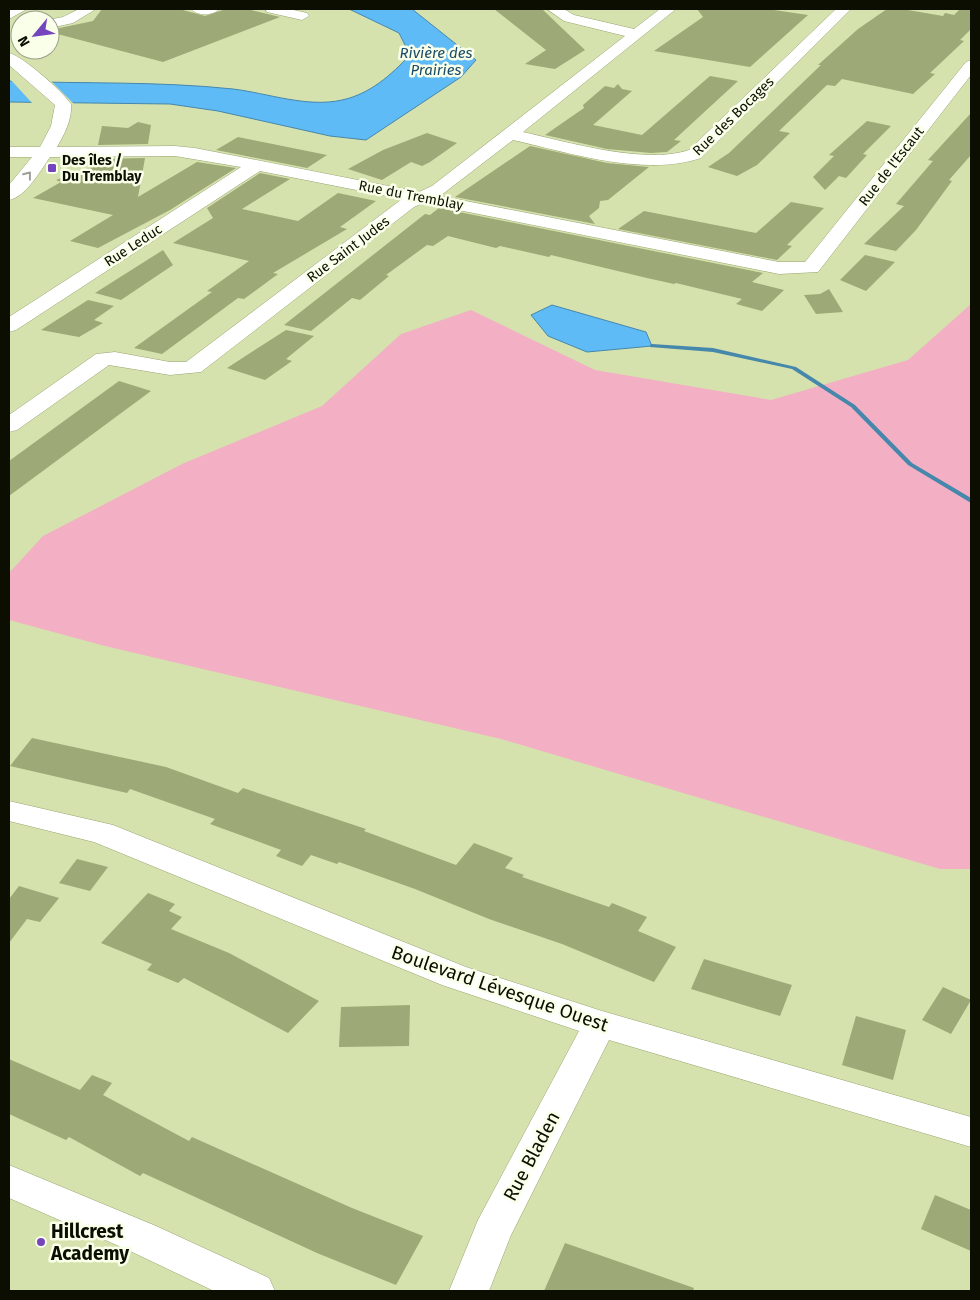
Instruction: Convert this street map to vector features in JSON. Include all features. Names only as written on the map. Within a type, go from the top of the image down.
[{"type":"street","points":[[60,22],[90,9]]},
{"type":"street","points":[[198,9],[212,9]]},
{"type":"street","points":[[272,9],[302,16]]},
{"type":"street","points":[[554,9],[569,18],[636,34]]},
{"type":"street","name":"Rue Saint Judes","points":[[9,425],[104,359],[116,358],[167,370],[193,367],[408,203],[438,190],[668,9]]},
{"type":"street","name":"Rue des Bocages","points":[[509,134],[644,160],[668,162],[685,159],[695,154],[844,9]]},
{"type":"street","points":[[9,58],[44,107]]},
{"type":"street","name":"Rue de l'Escaut","points":[[811,268],[971,65]]},
{"type":"street","points":[[9,195],[28,177],[61,122],[65,110],[63,104],[20,75]]},
{"type":"street","points":[[9,166],[17,152],[33,135]]},
{"type":"street","name":"Rue du Tremblay","points":[[17,152],[175,151],[257,165],[779,268],[811,268]]},
{"type":"street","name":"Rue Leduc","points":[[9,326],[257,165]]},
{"type":"street","name":"Boulevard Lévesque Ouest","points":[[9,811],[102,833],[454,976],[600,1024],[971,1132]]},
{"type":"street","name":"Rue Bladen","points":[[469,1291],[492,1232],[600,1024]]},
{"type":"street","points":[[9,1181],[142,1238],[255,1291]]},
{"type":"shaded area","points":[[971,304],[971,869],[940,869],[501,739],[105,646],[9,620],[9,573],[43,536],[182,464],[322,406],[401,334],[471,310],[595,370],[771,400],[908,360]]},
{"type":"water","name":"Rivière des Prairies","points":[[349,9],[412,9],[476,60],[461,77],[366,140],[330,136],[218,111],[170,104],[9,102],[9,81],[205,86],[301,101],[329,102],[342,100],[362,93],[379,83],[410,55],[399,33]]},
{"type":"water","points":[[552,305],[646,332],[652,346],[587,352],[548,336],[531,315]]},
{"type":"pier","points":[[9,78],[50,80],[74,104],[33,104]]},
{"type":"building","points":[[102,9],[179,9],[205,16],[226,9],[247,9],[280,17],[163,62],[60,35],[60,28],[93,21]]},
{"type":"building","points":[[494,9],[542,9],[585,50],[555,69],[525,64],[546,50]]},
{"type":"building","points":[[697,9],[767,9],[808,15],[750,67],[654,51],[703,17]]},
{"type":"building","points":[[887,9],[902,9],[943,16],[945,13],[954,15],[960,9],[971,9],[971,29],[960,40],[964,41],[930,73],[935,74],[913,94],[842,79],[835,86],[827,85],[779,131],[790,133],[757,165],[737,176],[708,167],[729,153],[821,65],[818,65],[858,29]]},
{"type":"building","points":[[710,76],[738,81],[674,140],[681,141],[667,152],[651,153],[607,149],[545,135],[584,108],[583,105],[605,86],[614,88],[618,84],[622,89],[632,91],[593,125],[642,135]]},
{"type":"building","points":[[971,113],[971,155],[949,180],[952,181],[916,230],[896,251],[864,244],[904,206],[896,204],[933,161],[928,160]]},
{"type":"building","points":[[867,121],[891,126],[863,154],[867,155],[846,178],[839,176],[825,190],[813,177],[834,156],[829,155]]},
{"type":"building","points":[[138,122],[151,125],[148,144],[98,145],[102,126],[128,128]]},
{"type":"building","points":[[427,133],[457,143],[422,166],[411,162],[382,180],[348,169],[383,150]]},
{"type":"building","points":[[238,137],[327,155],[307,168],[216,150]]},
{"type":"building","points":[[530,146],[607,163],[649,167],[608,200],[600,201],[599,208],[589,216],[595,224],[455,197]]},
{"type":"building","points":[[145,158],[138,197],[197,162],[236,168],[170,210],[98,248],[70,241],[113,215],[33,198],[61,182],[56,180],[93,166],[95,159]]},
{"type":"building","points":[[260,173],[290,179],[242,209],[298,221],[338,193],[376,201],[340,227],[347,229],[273,273],[278,274],[244,299],[238,298],[162,354],[134,348],[212,292],[207,291],[249,261],[173,243],[213,218],[207,208]]},
{"type":"building","points":[[791,202],[824,208],[787,245],[792,246],[777,260],[618,229],[644,211],[756,233]]},
{"type":"building","points":[[439,208],[763,273],[752,282],[784,290],[762,311],[736,304],[742,299],[676,283],[551,255],[549,257],[500,246],[496,248],[448,236],[433,246],[427,245],[386,275],[389,276],[360,300],[352,298],[311,331],[284,325],[425,214],[430,215]]},
{"type":"building","points":[[163,250],[173,265],[121,300],[95,293]]},
{"type":"building","points":[[865,255],[895,262],[866,291],[840,280]]},
{"type":"building","points":[[829,289],[843,312],[816,314],[804,295],[820,294]]},
{"type":"building","points":[[88,300],[114,306],[94,320],[103,323],[79,337],[41,330]]},
{"type":"building","points":[[286,330],[314,336],[286,359],[292,361],[265,380],[227,368]]},
{"type":"building","points":[[119,381],[151,391],[9,496],[9,461]]},
{"type":"building","points":[[32,738],[166,767],[238,793],[243,788],[366,829],[364,831],[456,865],[474,843],[513,858],[505,868],[524,875],[522,877],[609,907],[612,903],[647,917],[638,931],[676,947],[654,982],[562,944],[489,919],[415,889],[339,862],[337,864],[311,855],[302,866],[276,856],[281,850],[210,824],[215,819],[130,789],[127,793],[10,766]]},
{"type":"building","points":[[77,859],[108,867],[90,891],[59,883]]},
{"type":"building","points":[[19,886],[59,898],[40,922],[27,919],[9,943],[9,899]]},
{"type":"building","points":[[148,893],[175,904],[169,911],[182,917],[171,929],[229,953],[319,1001],[288,1033],[184,978],[178,983],[147,970],[152,964],[101,943]]},
{"type":"building","points":[[704,959],[792,985],[780,1016],[691,989]]},
{"type":"building","points":[[943,987],[971,1000],[951,1034],[922,1020]]},
{"type":"building","points":[[410,1005],[409,1046],[339,1047],[341,1007]]},
{"type":"building","points":[[856,1016],[906,1030],[893,1080],[842,1065]]},
{"type":"building","points":[[9,1059],[80,1090],[92,1075],[112,1083],[103,1095],[189,1141],[192,1137],[352,1208],[423,1236],[396,1285],[317,1253],[143,1173],[140,1176],[69,1137],[66,1140],[9,1114]]},
{"type":"building","points":[[935,1195],[971,1210],[971,1251],[921,1229]]},
{"type":"building","points":[[565,1243],[694,1288],[693,1291],[544,1291]]},
{"type":"waterway","points":[[652,346],[713,350],[794,368],[853,406],[910,464],[971,501]]},
{"type":"place","name":"Des îles / Du Tremblay","points":[[52,168]]},
{"type":"place","name":"Hillcrest Academy","points":[[41,1242]]}]
